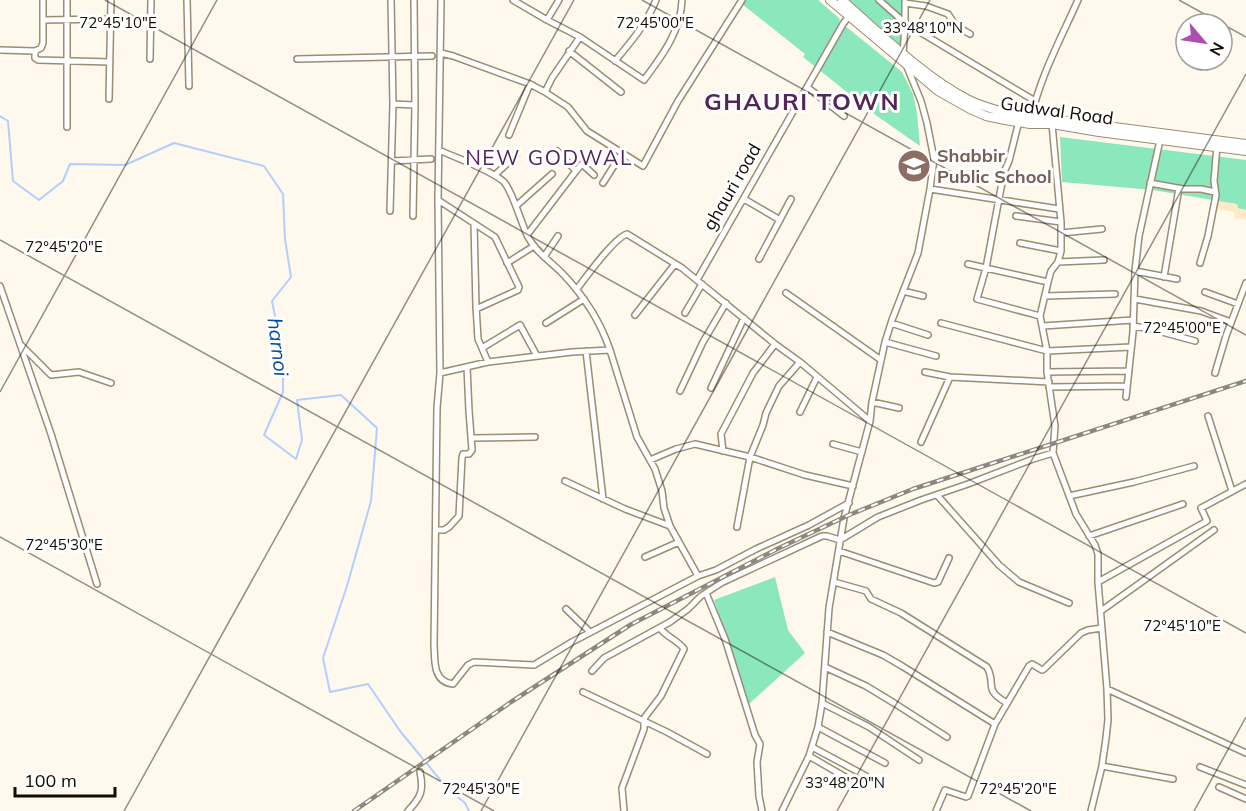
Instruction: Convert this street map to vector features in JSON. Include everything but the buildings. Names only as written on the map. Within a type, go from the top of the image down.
[{"type":"main road","name":"Gudwal Road","points":[[830,0],[903,58],[968,100],[987,108],[1031,120],[1099,132],[1246,150]]},
{"type":"main road","name":"Gudwal Road","points":[[842,0],[939,91],[987,116],[1005,120],[1031,120],[1246,144]]},
{"type":"street","points":[[0,50],[35,51],[41,48],[43,0]]},
{"type":"street","points":[[67,0],[67,127]]},
{"type":"street","points":[[109,99],[111,0]]},
{"type":"street","points":[[150,59],[151,0]]},
{"type":"street","points":[[187,0],[189,86]]},
{"type":"street","points":[[390,211],[393,104],[391,0]]},
{"type":"street","points":[[413,216],[414,0]]},
{"type":"street","points":[[441,0],[438,200],[440,373],[437,408],[434,644],[436,670],[442,680],[453,684],[468,665],[474,662],[534,665],[590,632],[699,576],[809,525],[849,503]]},
{"type":"street","points":[[513,0],[580,37],[644,80],[661,57],[676,30],[682,0]]},
{"type":"street","points":[[548,20],[559,0]]},
{"type":"street","points":[[615,61],[638,33],[656,0]]},
{"type":"street","points":[[441,53],[530,84],[568,107],[587,132],[643,166],[678,100],[742,0]]},
{"type":"street","points":[[879,0],[905,23],[1035,101]]},
{"type":"street","points":[[1031,120],[1035,101],[1051,60],[1078,0]]},
{"type":"street","points":[[782,811],[809,756],[818,727],[827,632],[844,518],[870,421],[885,342],[918,253],[930,189],[933,159],[927,123],[921,101],[903,58],[905,2],[948,14],[956,26],[970,34]]},
{"type":"street","name":"ghauri road","points":[[685,313],[699,282],[744,199],[849,16]]},
{"type":"street","points":[[43,20],[111,20]]},
{"type":"street","points":[[544,92],[580,37]]},
{"type":"street","points":[[35,51],[34,58],[38,60],[110,62]]},
{"type":"street","points":[[569,51],[621,92]]},
{"type":"street","points":[[297,59],[432,56]]},
{"type":"street","points":[[509,135],[530,84]]},
{"type":"street","points":[[807,87],[844,116]]},
{"type":"street","points":[[393,104],[415,105]]},
{"type":"street","points":[[1019,121],[1004,172],[986,268],[977,299],[1040,316]]},
{"type":"street","points":[[1052,124],[1061,233],[1060,251],[1058,262],[1047,282],[1040,316],[1047,351],[1047,372],[1055,426],[1053,453],[1076,514],[1098,554],[1098,582],[1107,689],[1108,720],[1102,766],[1091,811]]},
{"type":"street","points":[[1126,397],[1135,299],[1135,271],[1160,140]]},
{"type":"street","points":[[1200,263],[1208,236],[1215,192],[1217,146]]},
{"type":"street","points":[[439,150],[495,175],[506,184],[527,235],[534,246],[577,289],[597,318],[610,350],[637,437],[655,469],[670,526],[699,576]]},
{"type":"street","points":[[557,151],[576,171]]},
{"type":"street","points":[[603,183],[622,153]]},
{"type":"street","points":[[495,175],[516,155]]},
{"type":"street","points":[[392,161],[431,159]]},
{"type":"street","points":[[527,235],[582,164],[594,175]]},
{"type":"street","points":[[516,206],[552,174]]},
{"type":"street","points":[[1150,183],[1215,192]]},
{"type":"street","points":[[1164,277],[1179,188]]},
{"type":"street","points":[[930,189],[1059,209]]},
{"type":"street","points":[[744,199],[780,220]]},
{"type":"street","points":[[438,200],[495,237],[519,287],[518,290],[476,309]]},
{"type":"street","points":[[759,259],[791,200]]},
{"type":"street","points":[[1016,216],[1060,222]]},
{"type":"street","points":[[474,224],[478,339],[488,362]]},
{"type":"street","points":[[1061,233],[1101,229]]},
{"type":"street","points":[[577,289],[612,245],[621,236],[627,234],[699,282],[870,421]]},
{"type":"street","points":[[544,257],[558,236]]},
{"type":"street","points":[[1020,243],[1060,251]]},
{"type":"street","points":[[507,263],[534,246]]},
{"type":"street","points":[[1058,262],[1104,260]]},
{"type":"street","points":[[635,315],[675,264]]},
{"type":"street","points":[[968,264],[1047,282]]},
{"type":"street","points":[[1135,271],[1177,279]]},
{"type":"street","points":[[1215,373],[1246,283]]},
{"type":"street","points":[[0,286],[51,434],[98,584]]},
{"type":"street","points":[[903,291],[923,296]]},
{"type":"street","points":[[1205,292],[1238,304]]},
{"type":"street","points":[[786,293],[881,360]]},
{"type":"street","points":[[1045,296],[1115,294]]},
{"type":"street","points":[[546,323],[585,299]]},
{"type":"street","points":[[1135,299],[1201,311],[1231,322]]},
{"type":"street","points":[[680,391],[703,342],[726,303]]},
{"type":"street","points":[[711,388],[744,318]]},
{"type":"street","points":[[891,323],[928,334]]},
{"type":"street","points":[[941,323],[1047,351],[1131,347]]},
{"type":"street","points":[[1042,326],[1133,323],[1195,341]]},
{"type":"street","points":[[482,348],[520,325],[537,356]]},
{"type":"street","points":[[18,342],[51,375],[79,372],[111,383]]},
{"type":"street","points":[[885,342],[936,356]]},
{"type":"street","points":[[723,451],[721,434],[753,373],[775,344]]},
{"type":"street","points":[[440,373],[488,362],[610,350]]},
{"type":"street","points":[[586,351],[603,499]]},
{"type":"street","points":[[737,527],[750,458],[766,413],[779,386],[800,362]]},
{"type":"street","points":[[436,530],[449,527],[459,516],[462,458],[463,454],[471,452],[468,367]]},
{"type":"street","points":[[1047,372],[1129,370]]},
{"type":"street","points":[[925,372],[950,377],[1049,385],[1127,386]]},
{"type":"street","points":[[800,411],[817,377]]},
{"type":"street","points":[[921,442],[950,377]]},
{"type":"street","points":[[872,402],[899,408]]},
{"type":"street","points":[[1208,416],[1232,491]]},
{"type":"street","points":[[471,438],[536,436]]},
{"type":"street","points":[[833,444],[862,452]]},
{"type":"street","points":[[650,460],[688,445],[704,445],[805,475],[853,486]]},
{"type":"street","points":[[592,671],[604,658],[660,628],[723,582],[822,536],[840,540],[878,518],[1053,453]]},
{"type":"street","points":[[1069,496],[1194,466]]},
{"type":"street","points":[[565,481],[625,509],[670,526]]},
{"type":"street","points":[[1098,582],[1207,521],[1201,508],[1246,484]]},
{"type":"street","points":[[937,495],[1014,579],[1069,603]]},
{"type":"street","points":[[1089,536],[1183,504]]},
{"type":"street","points":[[1101,611],[1214,530]]},
{"type":"street","points":[[645,557],[679,542]]},
{"type":"street","points":[[839,551],[934,583],[938,582],[949,558]]},
{"type":"street","points":[[834,582],[866,591],[871,599],[901,613],[987,667],[992,692],[1007,703]]},
{"type":"street","points":[[706,593],[725,639],[755,735],[759,740],[758,774],[762,811]]},
{"type":"street","points":[[566,609],[590,632]]},
{"type":"street","points":[[624,811],[622,788],[644,729],[644,721],[661,696],[684,649],[660,628]]},
{"type":"street","points":[[936,811],[945,790],[968,796],[994,724],[1029,666],[1032,664],[1044,669],[1081,633],[1102,628]]},
{"type":"street","points":[[827,632],[902,666],[994,724]]},
{"type":"street","points":[[825,667],[866,686],[947,737]]},
{"type":"street","points":[[1107,689],[1246,753]]},
{"type":"street","points":[[583,692],[707,754]]},
{"type":"street","points":[[822,703],[869,727],[920,760]]},
{"type":"street","points":[[818,727],[885,763]]},
{"type":"street","points":[[812,747],[866,776]]},
{"type":"street","points":[[809,756],[854,782]]},
{"type":"street","points":[[1102,766],[1173,779]]},
{"type":"street","points":[[1200,767],[1246,786]]},
{"type":"street","points":[[408,811],[421,795],[420,772]]},
{"type":"street","points":[[1219,787],[1246,799]]},
{"type":"shaded area","points":[[1216,200],[1237,204],[1238,208],[1246,210],[1246,220],[1234,218],[1234,212],[1213,208]]},
{"type":"green space","points":[[744,0],[818,0],[840,19],[839,21],[902,72],[913,94],[920,146],[877,116],[803,57],[805,54],[742,4]]},
{"type":"green space","points":[[847,0],[905,0],[904,43],[900,45]]},
{"type":"green space","points":[[1060,137],[1246,160],[1246,210],[1238,208],[1237,204],[1153,190],[1062,182]]},
{"type":"green space","points":[[775,577],[788,630],[805,653],[749,704],[714,600]]},
{"type":"waterway","name":"harnoi","points":[[0,116],[8,121],[13,181],[39,200],[63,181],[70,164],[125,165],[174,143],[264,166],[283,194],[285,239],[291,277],[272,301],[283,355],[283,392],[264,435],[296,459],[302,440],[297,400],[341,395],[377,428],[371,501],[347,586],[323,658],[330,692],[368,684],[400,731],[446,787],[465,803],[469,811]]},
{"type":"railway","points":[[354,811],[511,702],[630,625],[779,548],[849,515],[913,489],[1246,381]]},
{"type":"place","name":"Shabbir Public School","points":[[914,166]]},
{"type":"district","name":"GHAURI TOWN","points":[[802,102]]},
{"type":"district","name":"NEW GODWAL","points":[[549,158]]}]
